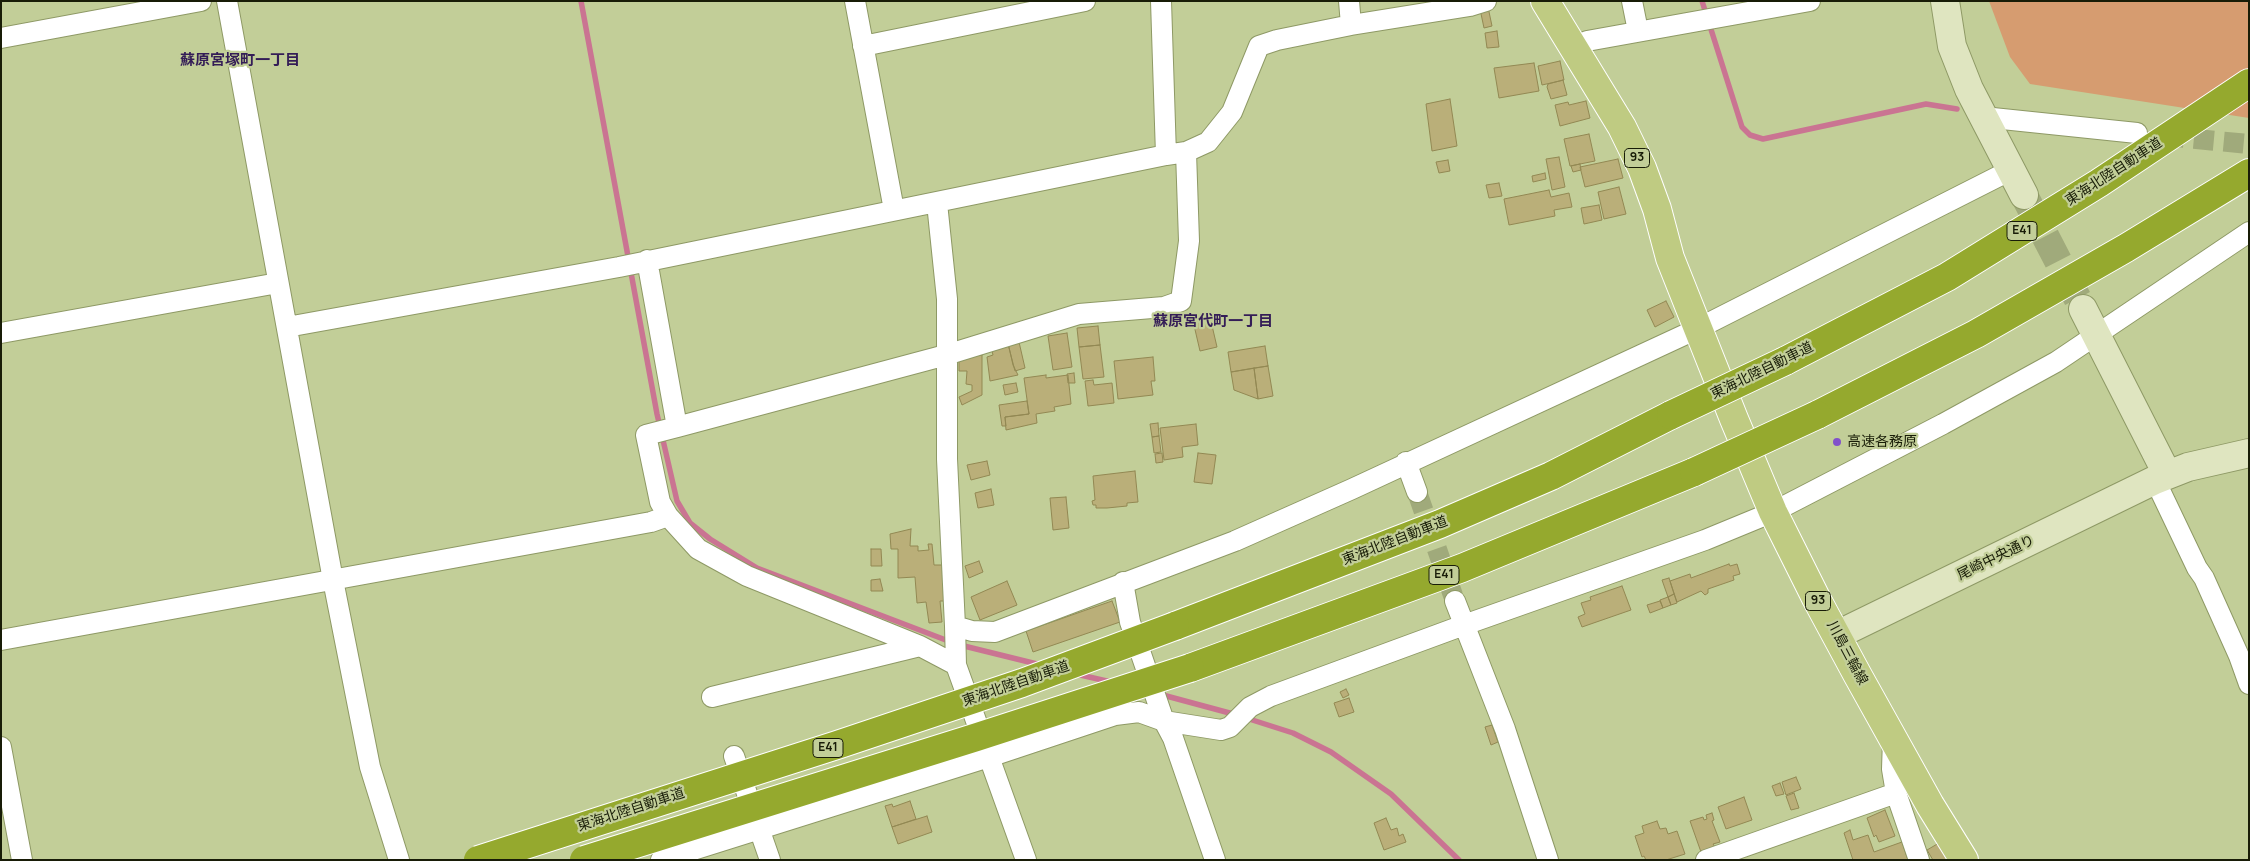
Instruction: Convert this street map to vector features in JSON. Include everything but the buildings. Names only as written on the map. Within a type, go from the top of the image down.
[{"type":"highway","name":"東海北陸自動車道","points":[[478,860],[846,742],[1022,683],[1440,524],[1551,476],[1671,415],[1785,361],[1947,277],[2099,183],[2249,83]]},
{"type":"highway","name":"E41","points":[[584,860],[1190,668],[1462,568],[1694,472],[1818,415],[1976,334],[2126,248],[2249,173]]},
{"type":"main road","name":"93","points":[[1544,1],[1622,128],[1642,168],[1657,209],[1670,258],[1697,329]]},
{"type":"main road","name":"川島三輪線","points":[[1697,329],[1774,512],[1893,739],[1964,860]]},
{"type":"street","points":[[1,38],[201,1]]},
{"type":"street","points":[[227,1],[333,580],[370,767],[399,860]]},
{"type":"street","points":[[854,1],[894,210]]},
{"type":"street","points":[[863,46],[1084,1]]},
{"type":"street","points":[[956,662],[747,576],[698,549],[668,516],[660,502],[646,435],[946,355],[1079,314],[1164,307],[1181,301],[1189,241],[1176,154],[1161,1]]},
{"type":"street","points":[[1349,1],[1351,25]]},
{"type":"street","points":[[287,327],[619,267],[1176,154],[1208,142],[1232,112],[1260,46],[1277,40],[1351,25],[1470,6],[1486,1]]},
{"type":"street","points":[[1632,1],[1638,31]]},
{"type":"street","points":[[1574,51],[1587,41],[1810,1]]},
{"type":"street","points":[[1945,1],[1952,46],[1983,117],[2024,195]]},
{"type":"street","points":[[1983,117],[2137,133]]},
{"type":"street","points":[[956,631],[995,632],[1235,541],[1697,329],[2011,170]]},
{"type":"street","points":[[937,203],[947,300],[947,459],[956,662],[1026,860]]},
{"type":"street","points":[[661,860],[989,757],[1115,715],[1139,712],[1162,715],[1221,730],[1230,727],[1250,707],[1271,696],[1464,625],[1705,540],[1774,512],[1943,424],[2056,362],[2249,232]]},
{"type":"street","points":[[647,260],[666,430]]},
{"type":"street","points":[[1,333],[278,283]]},
{"type":"street","points":[[2083,309],[2161,477],[2197,568],[2204,578],[2239,656],[2249,684]]},
{"type":"street","name":"尾崎中央通り","points":[[1837,635],[2161,477],[2188,467],[2249,453]]},
{"type":"street","points":[[1406,462],[1417,492]]},
{"type":"street","points":[[1,640],[651,522],[668,516]]},
{"type":"street","points":[[1123,582],[1130,622],[1215,860]]},
{"type":"street","points":[[1455,601],[1505,729],[1548,860]]},
{"type":"street","points":[[712,697],[920,646]]},
{"type":"street","points":[[1893,739],[1892,769],[1896,793],[1919,860]]},
{"type":"street","points":[[1,747],[22,860]]},
{"type":"street","points":[[734,756],[770,860]]},
{"type":"street","points":[[1706,860],[1896,793]]},
{"type":"shaded area","points":[[1989,1],[2249,1],[2249,118],[2030,84],[2010,57]]},
{"type":"waterway","points":[[581,1],[657,414],[677,501],[690,523],[710,539],[757,568],[951,642]]},
{"type":"waterway","points":[[1702,1],[1742,127],[1750,135],[1763,139],[1926,104],[1957,109]]},
{"type":"waterway","points":[[960,645],[1041,665]]},
{"type":"waterway","points":[[1076,674],[1111,682]]},
{"type":"waterway","points":[[1159,694],[1237,715]]},
{"type":"waterway","points":[[1246,718],[1293,733],[1331,752],[1391,794],[1459,860]]},
{"type":"tunnel","points":[[2164,136],[2249,144]]},
{"type":"tunnel","points":[[2026,199],[2083,309]]},
{"type":"tunnel","points":[[1417,492],[1455,601]]},
{"type":"place","name":"高速各務原","points":[[1837,442]]},
{"type":"district","name":"蘇原宮塚町一丁目","points":[[240,61]]},
{"type":"district","name":"蘇原宮代町一丁目","points":[[1213,322]]}]
